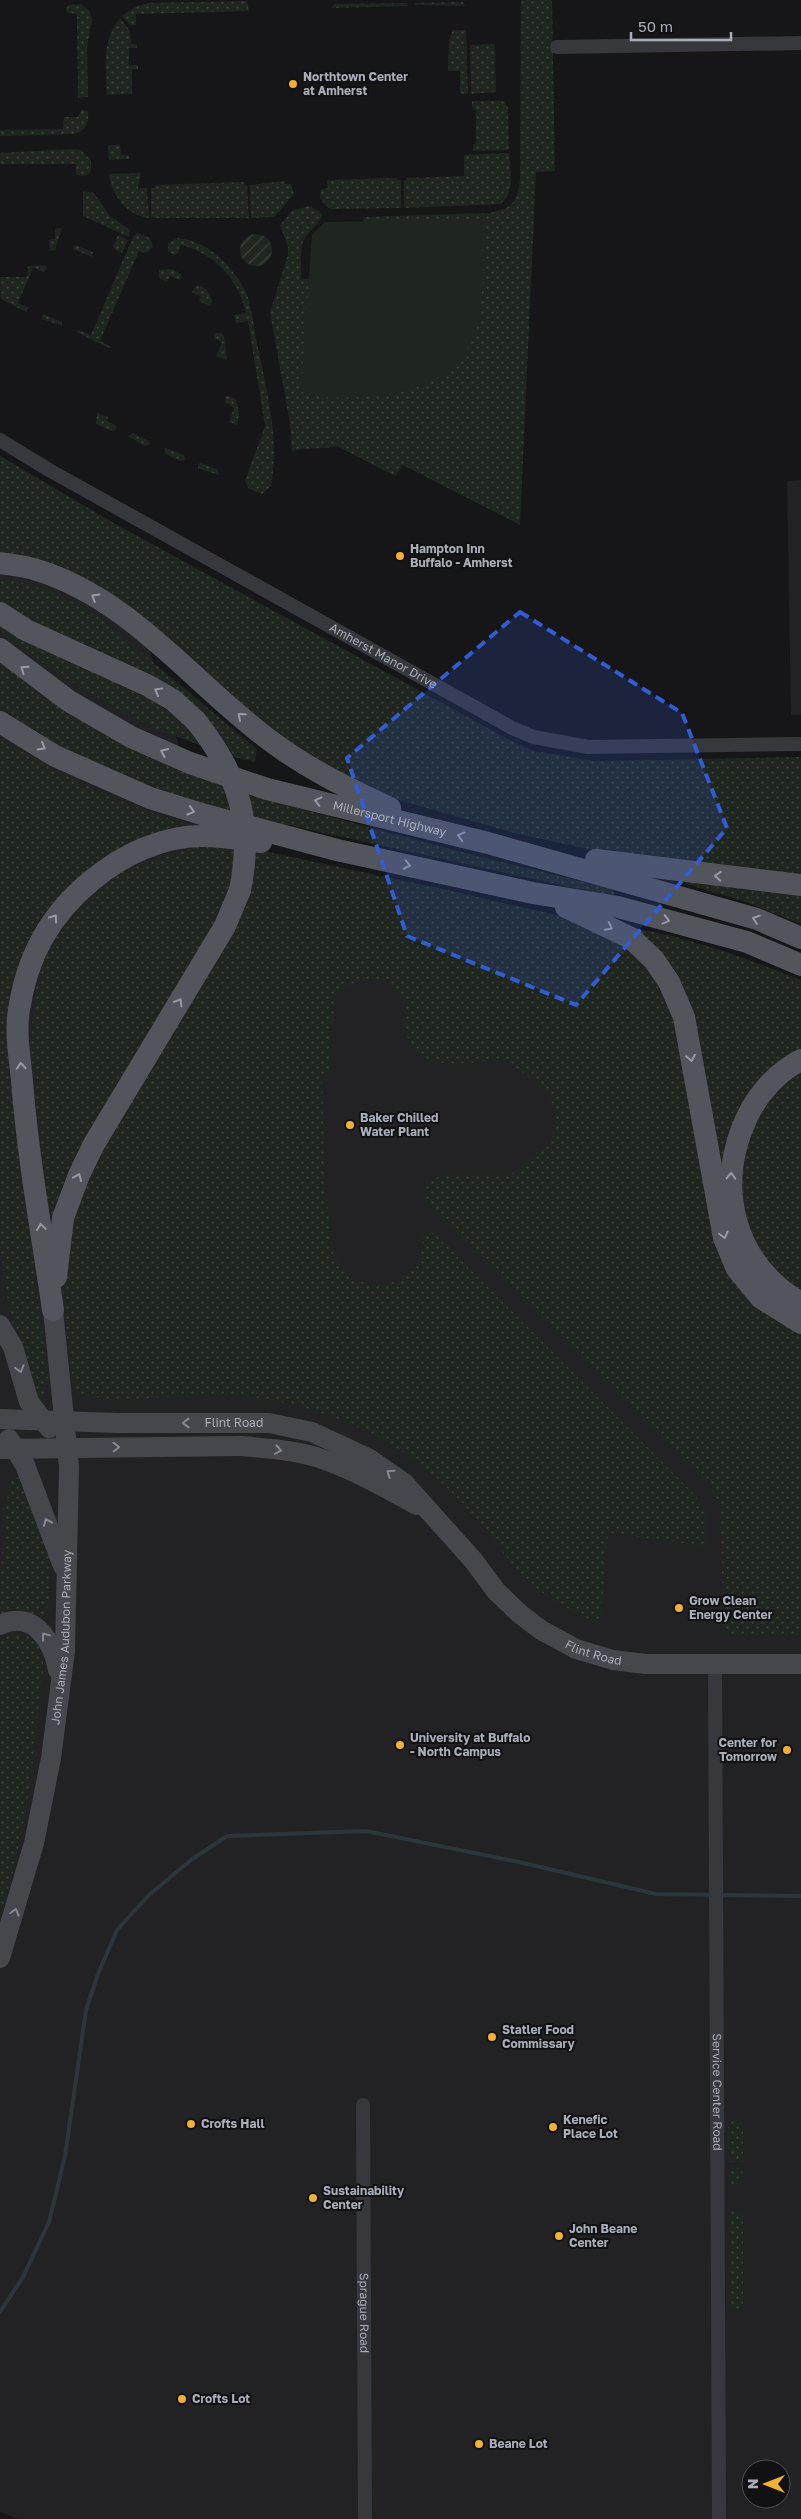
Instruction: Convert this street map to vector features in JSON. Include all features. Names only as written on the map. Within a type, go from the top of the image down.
[{"type":"main road","points":[[0,563],[37,570],[94,596],[135,624],[267,738],[305,765],[330,781],[434,829]]},
{"type":"main road","points":[[0,614],[26,630],[147,685],[173,700],[196,721],[227,765],[239,794],[244,822],[246,850],[240,890],[225,926],[94,1144],[78,1176],[63,1218],[53,1310]]},
{"type":"main road","name":"Millersport Highway","points":[[0,649],[69,701],[131,737],[190,763],[267,789],[488,843],[757,919],[801,938]]},
{"type":"main road","points":[[0,722],[55,756],[150,798],[337,850],[533,893],[618,907],[747,942],[801,965]]},
{"type":"main road","points":[[53,1310],[24,1112],[19,1043],[19,1010],[32,962],[44,932],[74,895],[108,867],[144,849],[176,839],[203,836],[337,850]]},
{"type":"main road","points":[[488,843],[632,866],[801,885]]},
{"type":"main road","points":[[533,893],[594,919],[631,938],[654,960],[670,982],[684,1017],[724,1238],[737,1269],[761,1298],[801,1324]]},
{"type":"main road","points":[[801,1060],[772,1081],[754,1102],[732,1159],[730,1176],[734,1216],[755,1263],[783,1293],[801,1303]]},
{"type":"street","points":[[557,47],[801,43]]},
{"type":"street","name":"Amherst Manor Drive","points":[[0,440],[49,470],[512,728],[534,736],[588,747],[801,744]]},
{"type":"street","name":"John James Audubon Parkway","points":[[0,1958],[34,1843],[50,1758],[65,1651],[68,1585],[69,1467],[53,1310]]},
{"type":"street","points":[[0,1325],[13,1348],[29,1402],[67,1448]]},
{"type":"street","name":"Flint Road","points":[[0,1419],[269,1423],[312,1432],[368,1458],[397,1478],[437,1519],[496,1591],[520,1614],[541,1630],[576,1649],[613,1660],[645,1664],[801,1664]]},
{"type":"street","points":[[0,1425],[8,1449],[25,1465],[54,1540],[68,1585]]},
{"type":"street","name":"Flint Road","points":[[8,1449],[240,1446],[270,1448],[315,1457],[362,1475],[420,1506],[437,1519]]},
{"type":"street","points":[[0,1625],[22,1620],[41,1630],[53,1649],[61,1682]]},
{"type":"street","name":"Service Center Road","points":[[714,1664],[719,2519]]},
{"type":"street","name":"Sprague Road","points":[[363,2106],[365,2519]]},
{"type":"highlighted area","points":[[520,612],[682,713],[727,828],[576,1005],[407,936],[347,758]]},
{"type":"shaded area","points":[[521,0],[552,0],[555,171],[536,172],[520,525],[403,465],[395,476],[337,446],[292,451],[290,424],[270,312],[288,255],[288,247],[280,225],[293,210],[310,206],[322,214],[319,221],[304,239],[302,249],[301,279],[313,279],[364,228],[363,217],[489,213],[512,204],[517,194],[520,180]]},
{"type":"shaded area","points":[[247,1],[249,11],[136,14],[136,25],[130,25],[122,16],[135,7],[148,3]]},
{"type":"shaded area","points":[[463,2],[465,6],[414,5],[415,3]]},
{"type":"shaded area","points":[[407,3],[408,6],[332,8],[334,4]]},
{"type":"shaded area","points":[[81,4],[90,11],[92,21],[87,47],[88,97],[78,98],[77,14],[68,13],[66,10],[68,5]]},
{"type":"shaded area","points":[[120,18],[130,31],[131,44],[137,44],[137,48],[129,48],[129,65],[138,65],[138,69],[132,69],[132,94],[107,95],[107,45],[114,27]]},
{"type":"shaded area","points":[[453,30],[466,30],[468,94],[460,94],[460,71],[448,71],[449,39]]},
{"type":"shaded area","points":[[495,44],[496,92],[471,94],[470,45]]},
{"type":"shaded area","points":[[472,101],[504,101],[508,108],[509,150],[473,151],[473,144],[476,144],[476,111],[472,107]]},
{"type":"shaded area","points":[[81,110],[88,111],[88,119],[85,128],[75,134],[0,136],[0,130],[63,129],[64,117],[78,117]]},
{"type":"shaded area","points":[[108,145],[120,145],[121,155],[129,155],[129,159],[109,160]]},
{"type":"shaded area","points":[[81,150],[91,160],[91,171],[86,176],[76,175],[76,164],[0,164],[0,153]]},
{"type":"shaded area","points":[[509,153],[510,188],[505,200],[500,204],[404,208],[404,180],[407,180],[407,178],[464,176],[464,155]]},
{"type":"shaded area","points":[[141,173],[138,188],[147,188],[149,218],[134,213],[121,203],[110,182],[109,174]]},
{"type":"shaded area","points":[[397,178],[397,180],[401,180],[401,208],[331,209],[324,203],[320,195],[321,189],[328,188],[327,180]]},
{"type":"shaded area","points":[[285,181],[285,184],[291,184],[294,194],[274,217],[251,218],[250,185]]},
{"type":"shaded area","points":[[244,182],[244,185],[247,185],[249,218],[151,218],[151,188],[155,188],[155,185]]},
{"type":"shaded area","points":[[83,191],[94,193],[110,216],[130,230],[129,237],[83,216]]},
{"type":"shaded area","points":[[487,220],[480,319],[470,345],[449,372],[418,387],[386,396],[329,398],[301,392],[312,234],[325,222]]},
{"type":"shaded area","points":[[62,228],[55,250],[50,251],[49,240],[55,239],[55,229]]},
{"type":"shaded area","points":[[137,233],[150,238],[153,247],[146,253],[139,251],[100,341],[111,347],[109,348],[76,332],[78,330],[91,335],[133,237]]},
{"type":"shaded area","points":[[256,234],[267,239],[272,250],[267,261],[256,266],[245,261],[240,250],[245,239]]},
{"type":"shaded area","points":[[118,235],[128,240],[122,253],[113,248]]},
{"type":"shaded area","points":[[178,238],[189,240],[209,249],[226,263],[245,290],[251,308],[268,394],[273,431],[274,449],[271,486],[262,494],[249,489],[245,481],[265,426],[248,321],[236,323],[234,315],[246,313],[243,301],[231,279],[214,261],[204,254],[181,245],[178,253],[174,255],[168,251],[168,243]]},
{"type":"shaded area","points":[[75,245],[93,252],[92,257],[73,249]]},
{"type":"shaded area","points":[[45,265],[47,268],[44,272],[33,268],[18,303],[28,308],[26,312],[1,299],[0,277],[27,277],[28,266]]},
{"type":"shaded area","points":[[173,269],[182,275],[181,280],[170,276],[167,282],[159,278],[159,270]]},
{"type":"shaded area","points":[[196,286],[207,290],[212,301],[210,306],[199,301],[201,297],[192,292]]},
{"type":"shaded area","points":[[43,314],[62,322],[62,326],[42,319]]},
{"type":"shaded area","points":[[215,333],[221,333],[224,336],[227,360],[216,356],[222,343],[214,338]]},
{"type":"shaded area","points":[[228,396],[236,399],[239,415],[237,425],[229,422],[234,408],[225,402],[225,397]]},
{"type":"shaded area","points":[[97,413],[108,417],[107,421],[116,426],[116,429],[112,431],[96,424]]},
{"type":"shaded area","points":[[133,433],[149,441],[150,444],[145,446],[128,436]]},
{"type":"shaded area","points":[[165,448],[184,455],[185,460],[181,461],[165,454]]},
{"type":"shaded area","name":"University at Buffalo - North Campus","points":[[0,456],[110,521],[215,863],[801,1020],[801,2519],[18,2519],[0,2512]]},
{"type":"shaded area","points":[[0,456],[110,521],[515,743],[534,751],[595,761],[801,757],[801,876],[611,854],[514,833],[371,792],[322,770],[185,658],[0,553]]},
{"type":"shaded area","points":[[201,463],[218,470],[219,475],[198,468],[198,464]]},
{"type":"shaded area","points":[[801,480],[801,715],[791,715],[787,481]]},
{"type":"shaded area","points":[[0,578],[27,584],[52,593],[100,618],[257,749],[255,762],[234,757],[218,732],[201,712],[0,606]]},
{"type":"shaded area","points":[[0,624],[158,697],[210,749],[157,729],[115,708],[56,672],[11,640],[0,630]]},
{"type":"shaded area","points":[[0,661],[55,702],[228,787],[235,812],[183,799],[88,763],[0,712]]},
{"type":"shaded area","points":[[0,738],[46,765],[94,789],[144,810],[195,827],[65,891],[47,911],[22,956],[12,983],[8,1015],[9,1069],[48,1377],[43,1399],[34,1399],[10,1314],[0,1246]]},
{"type":"shaded area","points":[[248,795],[473,855],[613,889],[614,894],[611,896],[252,817]]},
{"type":"shaded area","points":[[238,846],[231,891],[50,1227],[30,1047],[36,987],[42,964],[56,937],[73,912],[125,869],[196,847]]},
{"type":"shaded area","points":[[254,849],[556,915],[603,931],[641,960],[664,994],[681,1041],[689,1102],[801,1333],[801,1635],[731,1635],[724,1633],[720,1511],[715,1495],[707,1483],[427,1205],[423,1197],[428,1184],[441,1175],[510,1175],[548,1146],[557,1123],[550,1094],[507,1060],[475,1063],[440,1063],[423,1057],[414,1049],[409,1041],[404,1003],[400,995],[394,987],[378,980],[361,981],[336,993],[329,1049],[330,1075],[322,1076],[324,1178],[333,1253],[348,1276],[371,1285],[389,1284],[404,1277],[416,1266],[422,1249],[424,1232],[434,1233],[696,1496],[705,1512],[705,1546],[608,1533],[600,1624],[566,1608],[535,1587],[512,1564],[478,1520],[444,1485],[404,1453],[360,1428],[328,1415],[295,1405],[260,1398],[216,1395],[124,1399],[100,1398],[77,1394],[73,1382],[63,1292],[68,1242],[75,1218],[87,1183]]},
{"type":"shaded area","points":[[687,880],[801,892],[801,924],[743,901],[686,884]]},
{"type":"shaded area","points":[[639,929],[701,944],[801,980],[801,1050],[723,1173],[702,1079],[637,934]]},
{"type":"shaded area","points":[[801,1068],[801,1296],[764,1262],[739,1197],[744,1140],[780,1085]]},
{"type":"shaded area","points":[[19,1477],[50,1547],[49,1600],[44,1624],[0,1617],[0,1577],[8,1493],[11,1480]]},
{"type":"shaded area","points":[[18,1633],[29,1636],[38,1643],[41,1650],[43,1668],[26,1809],[15,1863],[0,1917],[0,1639],[9,1634]]},
{"type":"shaded area","points":[[735,2119],[743,2124],[743,2162],[729,2162],[728,2123]]},
{"type":"shaded area","points":[[743,2168],[741,2185],[732,2186],[729,2181],[729,2169]]},
{"type":"shaded area","points":[[733,2211],[739,2211],[743,2216],[743,2307],[739,2310],[734,2310],[730,2306],[729,2215]]},
{"type":"waterway","points":[[0,2312],[23,2277],[49,2222],[65,2156],[86,2010],[98,1974],[117,1930],[149,1895],[191,1860],[227,1836],[366,1831],[519,1862],[656,1894],[801,1896]]},
{"type":"place","name":"Northtown Center at Amherst","points":[[293,84]]},
{"type":"place","name":"Hampton Inn Buffalo - Amherst","points":[[400,556]]},
{"type":"place","name":"Baker Chilled Water Plant","points":[[350,1125]]},
{"type":"place","name":"Grow Clean Energy Center","points":[[679,1608]]},
{"type":"place","name":"University at Buffalo - North Campus","points":[[400,1745]]},
{"type":"place","name":"Center for Tomorrow","points":[[787,1750]]},
{"type":"place","name":"Statler Food Commissary","points":[[492,2037]]},
{"type":"place","name":"Crofts Hall","points":[[191,2124]]},
{"type":"place","name":"Kenefic Place Lot","points":[[553,2127]]},
{"type":"place","name":"Sustainability Center","points":[[313,2198]]},
{"type":"place","name":"John Beane Center","points":[[559,2236]]},
{"type":"place","name":"Crofts Lot","points":[[182,2399]]},
{"type":"place","name":"Beane Lot","points":[[479,2444]]}]
